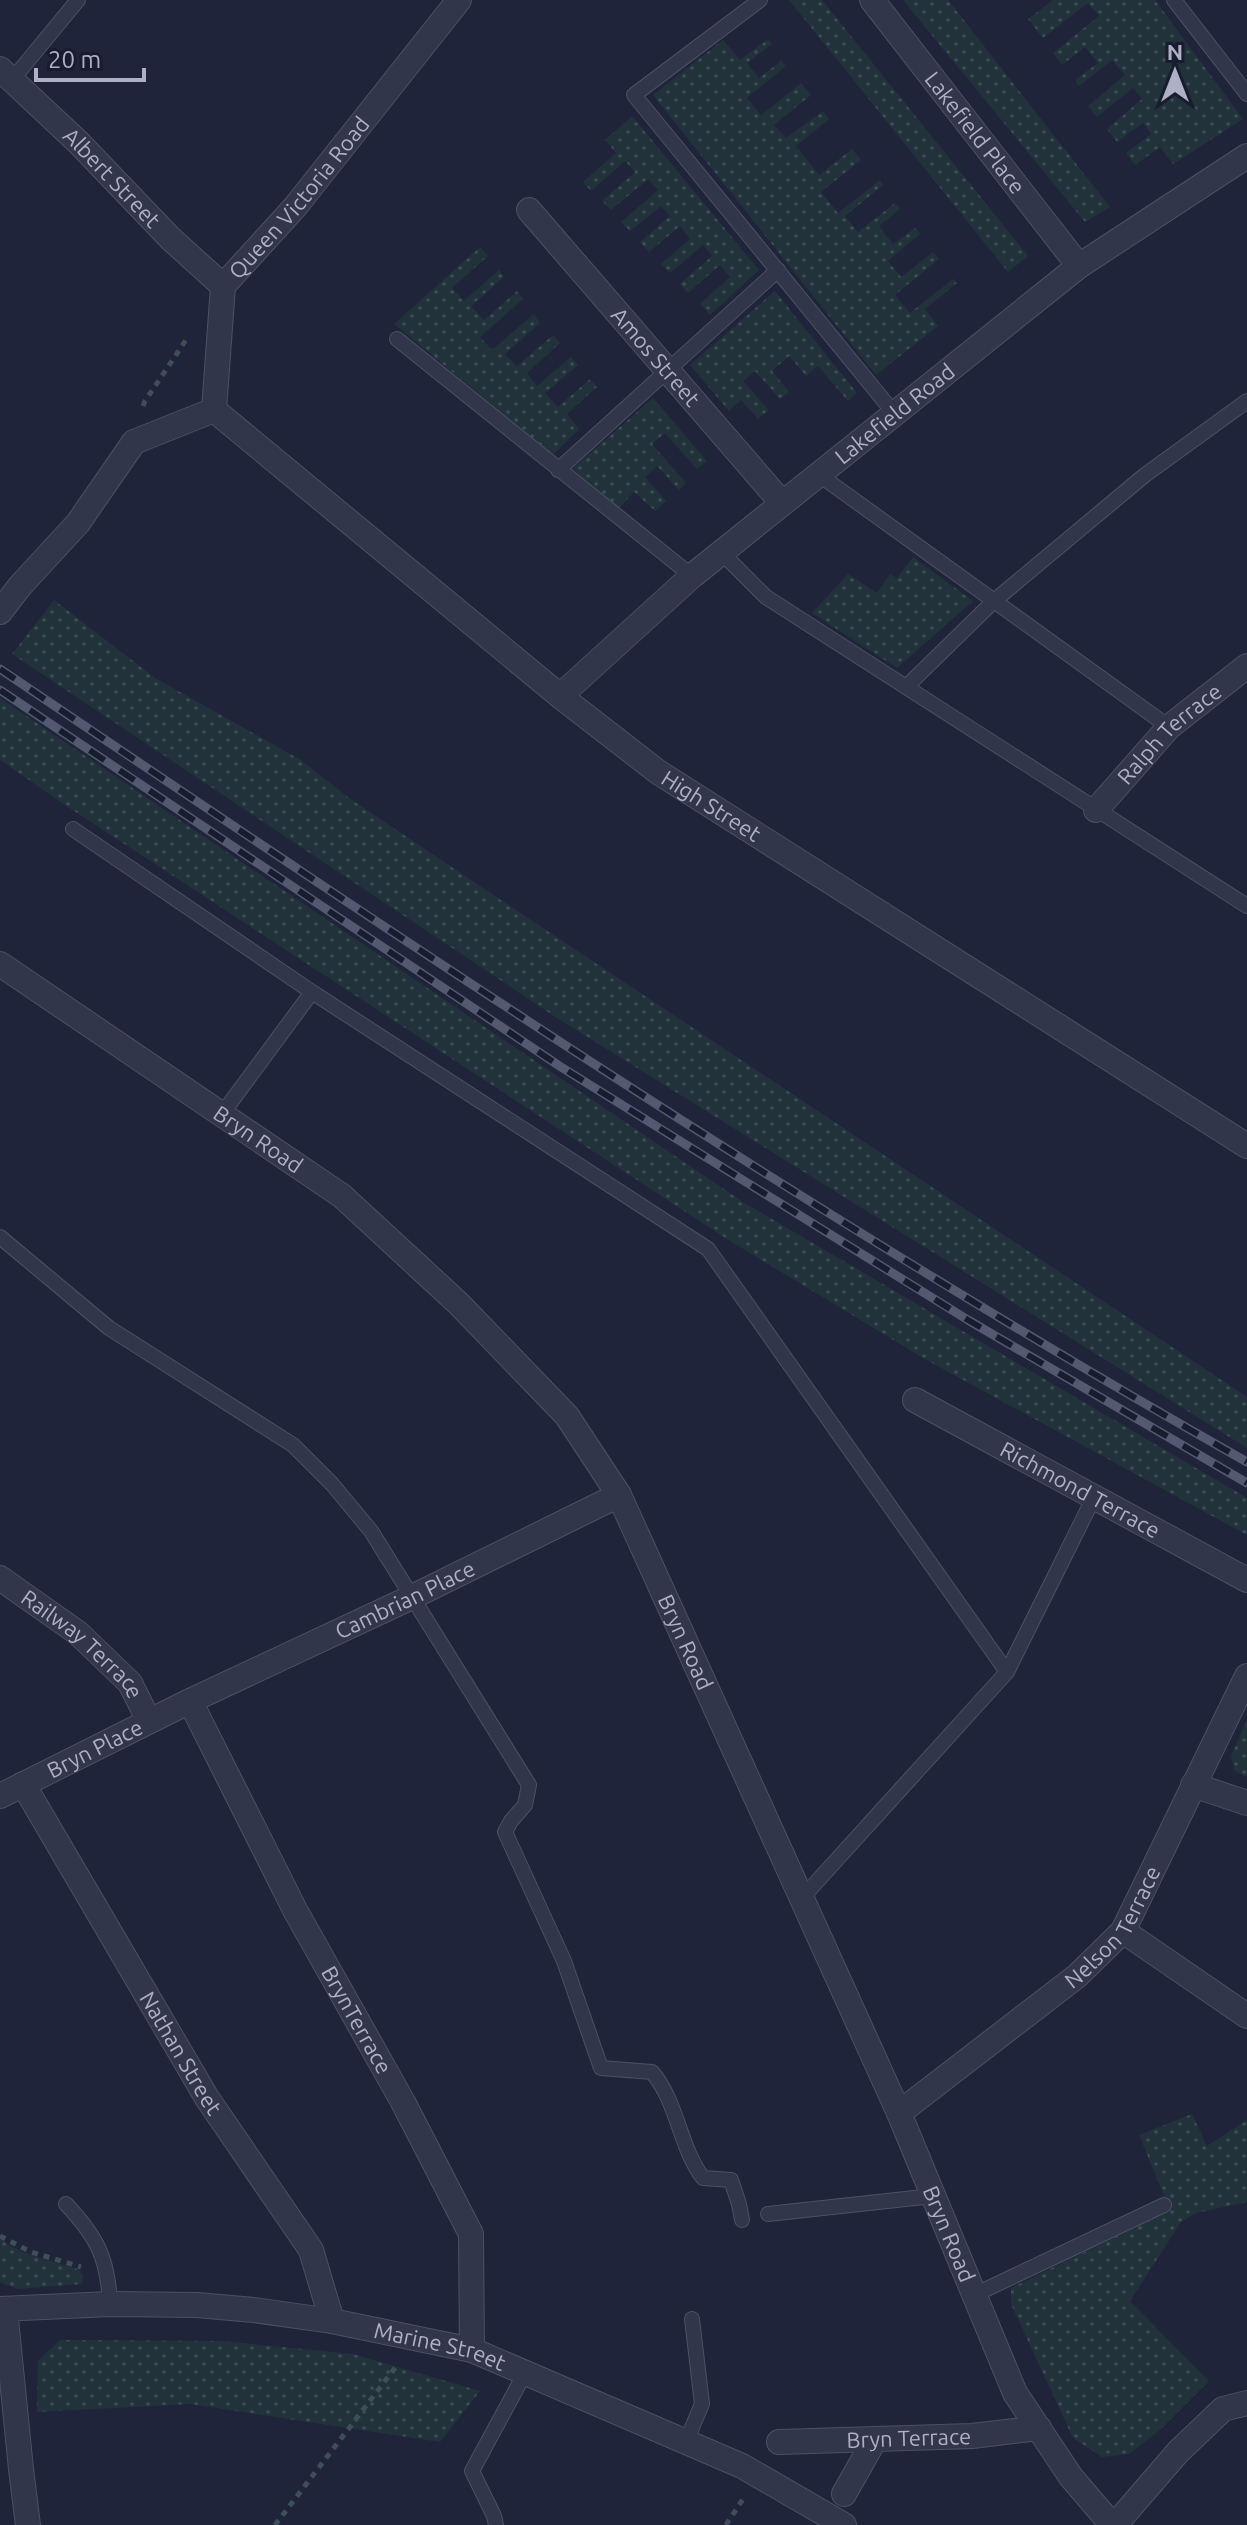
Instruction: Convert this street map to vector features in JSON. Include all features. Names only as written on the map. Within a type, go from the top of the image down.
[{"type":"street","name":"Queen Victoria Road","points":[[214,410],[223,286],[295,207],[459,0]]},
{"type":"street","name":"Lakefield Place","points":[[872,0],[1079,266]]},
{"type":"street","name":"Albert Street","points":[[6,75],[79,143],[171,239],[223,286]]},
{"type":"street","name":"Lakefield Road","points":[[560,696],[692,576],[1079,266],[1247,156]]},
{"type":"street","name":"Amos Street","points":[[529,210],[782,503]]},
{"type":"street","points":[[0,612],[78,523],[134,442],[214,410]]},
{"type":"street","name":"High Street","points":[[214,410],[560,696],[658,772],[1247,1146]]},
{"type":"street","name":"Ralph Terrace","points":[[1096,810],[1169,727],[1247,666]]},
{"type":"street","name":"Bryn Road","points":[[0,964],[342,1196],[459,1304],[567,1416],[619,1495],[899,2113],[1015,2393],[1071,2477],[1113,2525]]},
{"type":"street","name":"Richmond Terrace","points":[[915,1400],[1247,1580]]},
{"type":"street","name":"Cambrian Place","points":[[190,1701],[619,1495]]},
{"type":"street","name":"Railway Terrace","points":[[0,1578],[78,1633],[130,1683],[149,1721]]},
{"type":"street","name":"Nelson Terrace","points":[[899,2113],[1077,1976],[1123,1931],[1247,1676]]},
{"type":"street","name":"Bryn Place","points":[[0,1796],[190,1701]]},
{"type":"street","name":"BrynTerrace","points":[[190,1701],[295,1910],[403,2102],[471,2234],[472,2350]]},
{"type":"street","name":"Nathan Street","points":[[23,1784],[207,2098],[311,2250],[332,2321]]},
{"type":"street","points":[[1193,1785],[1247,1803]]},
{"type":"street","points":[[1123,1931],[1247,2016]]},
{"type":"street","name":"Marine Street","points":[[3,2309],[110,2304],[197,2305],[332,2321],[472,2350],[742,2466],[844,2525]]},
{"type":"street","points":[[3,2309],[28,2525]]},
{"type":"street","points":[[1113,2525],[1178,2452],[1223,2409],[1247,2403]]},
{"type":"street","name":"Bryn Terrace","points":[[779,2442],[972,2436],[1039,2428]]},
{"type":"street","points":[[844,2494],[875,2439]]},
{"type":"lane","points":[[6,75],[78,0]]},
{"type":"lane","points":[[760,0],[634,95],[894,413]]},
{"type":"lane","points":[[1174,0],[1247,94]]},
{"type":"lane","points":[[558,470],[778,270]]},
{"type":"lane","points":[[397,339],[692,576]]},
{"type":"lane","points":[[906,687],[994,601],[1145,475],[1247,401]]},
{"type":"lane","points":[[818,474],[1169,727]]},
{"type":"lane","points":[[721,552],[766,597],[1247,906]]},
{"type":"lane","points":[[73,829],[312,992],[708,1249],[1007,1672]]},
{"type":"lane","points":[[222,1114],[312,992]]},
{"type":"lane","points":[[0,1237],[109,1328],[293,1445],[332,1484],[371,1531],[529,1785],[525,1805],[505,1832],[564,1961],[601,2068],[652,2072],[664,2086],[693,2165],[703,2178],[731,2180],[742,2220]]},
{"type":"lane","points":[[802,1898],[1007,1672],[1094,1497]]},
{"type":"lane","points":[[768,2214],[933,2196]]},
{"type":"lane","points":[[66,2204],[85,2224],[98,2245],[109,2274],[110,2304]]},
{"type":"lane","points":[[974,2295],[1164,2205]]},
{"type":"lane","points":[[686,2442],[702,2404],[692,2319]]},
{"type":"lane","points":[[496,2525],[472,2471],[525,2373]]},
{"type":"path","points":[[134,442],[145,401],[194,329]]},
{"type":"path","points":[[0,2236],[31,2252],[109,2274]]},
{"type":"path","points":[[275,2525],[417,2339]]},
{"type":"shaded area","points":[[789,0],[822,0],[1028,256],[1008,272]]},
{"type":"shaded area","points":[[903,0],[948,0],[1110,207],[1085,222]]},
{"type":"shaded area","points":[[1053,0],[1155,0],[1243,119],[1173,164],[1160,147],[1135,165],[1126,153],[1151,134],[1143,123],[1117,142],[1107,129],[1142,99],[1133,88],[1097,117],[1088,106],[1125,75],[1112,60],[1079,86],[1075,80],[1098,63],[1085,47],[1062,65],[1053,53],[1099,16],[1088,3],[1043,38],[1028,19]]},
{"type":"shaded area","points":[[768,39],[772,44],[747,63],[759,78],[781,61],[786,66],[747,98],[761,115],[801,83],[811,95],[774,125],[786,138],[823,111],[829,119],[796,146],[819,175],[852,149],[861,160],[821,192],[838,213],[880,180],[883,185],[845,216],[858,232],[895,203],[900,209],[879,226],[893,244],[915,228],[920,234],[888,261],[901,277],[933,252],[939,259],[895,295],[910,313],[953,279],[957,283],[925,309],[938,326],[876,375],[653,95],[723,40],[740,60]]},
{"type":"shaded area","points":[[632,116],[759,270],[710,315],[700,304],[730,277],[720,265],[688,293],[680,284],[712,256],[703,245],[670,273],[661,264],[690,239],[680,226],[649,252],[640,242],[670,216],[661,206],[630,231],[621,222],[658,190],[648,179],[611,210],[602,201],[635,172],[625,161],[591,191],[583,182],[616,153],[605,140]]},
{"type":"shaded area","points":[[480,247],[488,256],[452,288],[464,301],[499,270],[504,277],[471,306],[484,320],[517,291],[523,299],[480,337],[492,350],[534,314],[540,323],[505,354],[517,366],[553,335],[560,343],[527,373],[537,386],[571,357],[578,365],[545,393],[558,407],[590,379],[597,387],[567,414],[579,429],[553,455],[394,324]]},
{"type":"shaded area","points":[[775,291],[857,393],[848,401],[818,366],[806,376],[789,356],[772,371],[789,392],[780,399],[755,371],[743,381],[769,410],[758,419],[741,400],[729,411],[690,365]]},
{"type":"shaded area","points":[[653,398],[707,461],[697,469],[665,433],[652,444],[686,483],[679,490],[657,466],[645,477],[666,501],[655,511],[634,492],[619,508],[572,469]]},
{"type":"shaded area","points":[[913,557],[973,601],[897,668],[812,613],[848,574],[877,593],[890,574],[897,578]]},
{"type":"shaded area","points":[[54,600],[155,678],[301,760],[349,798],[1247,1397],[1247,1448],[557,1018],[12,654]]},
{"type":"shaded area","points":[[0,698],[743,1202],[1247,1498],[1247,1535],[923,1358],[727,1239],[68,807],[0,760]]},
{"type":"shaded area","points":[[1247,1720],[1247,1776],[1244,1776],[1234,1770],[1231,1756]]},
{"type":"shaded area","points":[[1192,2114],[1207,2146],[1247,2120],[1247,2202],[1196,2213],[1181,2222],[1130,2301],[1209,2381],[1161,2429],[1129,2454],[1102,2457],[1073,2438],[1011,2304],[1011,2288],[1173,2209],[1165,2198],[1139,2135]]},
{"type":"shaded area","points":[[0,2239],[27,2253],[78,2269],[83,2281],[81,2284],[17,2289],[0,2282]]},
{"type":"shaded area","points":[[60,2340],[222,2341],[353,2354],[480,2391],[440,2442],[190,2404],[37,2412],[38,2361]]},
{"type":"railway","points":[[0,669],[461,977],[771,1177],[1087,1370],[1247,1462]]},
{"type":"railway","points":[[0,690],[561,1067],[968,1320],[1247,1483]]}]
